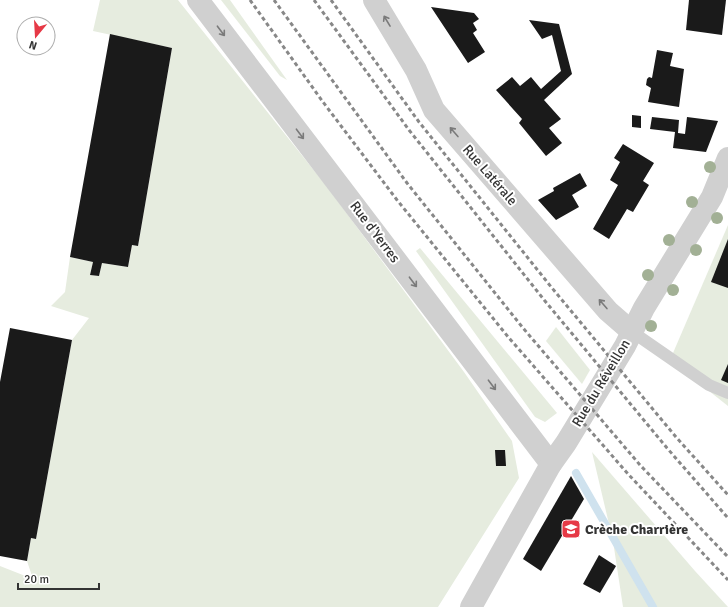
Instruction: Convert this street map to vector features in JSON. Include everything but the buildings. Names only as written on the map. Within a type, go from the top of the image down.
[{"type":"street","name":"Rue d'Yerres","points":[[198,0],[551,464]]},
{"type":"street","name":"Rue Latérale","points":[[374,0],[416,70],[434,110],[608,310],[632,331]]},
{"type":"street","name":"Rue du Réveillon","points":[[471,607],[551,464],[625,346],[644,308],[712,197],[728,158]]},
{"type":"lane","points":[[632,331],[709,385],[728,393]]},
{"type":"shaded area","points":[[100,0],[178,0],[328,188],[464,372],[512,441],[519,478],[438,607],[0,607],[0,566],[33,579],[27,561],[31,538],[36,539],[72,340],[89,318],[51,306],[65,292],[70,257],[93,262],[90,275],[99,276],[102,263],[128,267],[132,245],[138,246],[172,48],[93,31]]},
{"type":"shaded area","points":[[221,0],[230,0],[287,80],[280,76]]},
{"type":"shaded area","points":[[728,225],[728,406],[670,360]]},
{"type":"shaded area","points":[[420,248],[557,413],[545,422],[535,417],[416,251]]},
{"type":"shaded area","points":[[556,327],[590,370],[582,384],[546,341]]},
{"type":"shaded area","points":[[592,452],[728,607],[623,607],[613,541]]},
{"type":"waterway","points":[[576,473],[653,607]]},
{"type":"railway","points":[[250,0],[323,102],[397,200],[509,338],[629,475],[728,580]]},
{"type":"railway","points":[[274,0],[407,183],[523,328],[640,465],[728,557]]},
{"type":"railway","points":[[314,0],[409,130],[545,301],[667,448],[728,518]]},
{"type":"railway","points":[[331,0],[419,122],[552,288],[676,437],[728,495]]},
{"type":"place","name":"Crèche Charrière","points":[[571,529]]}]
